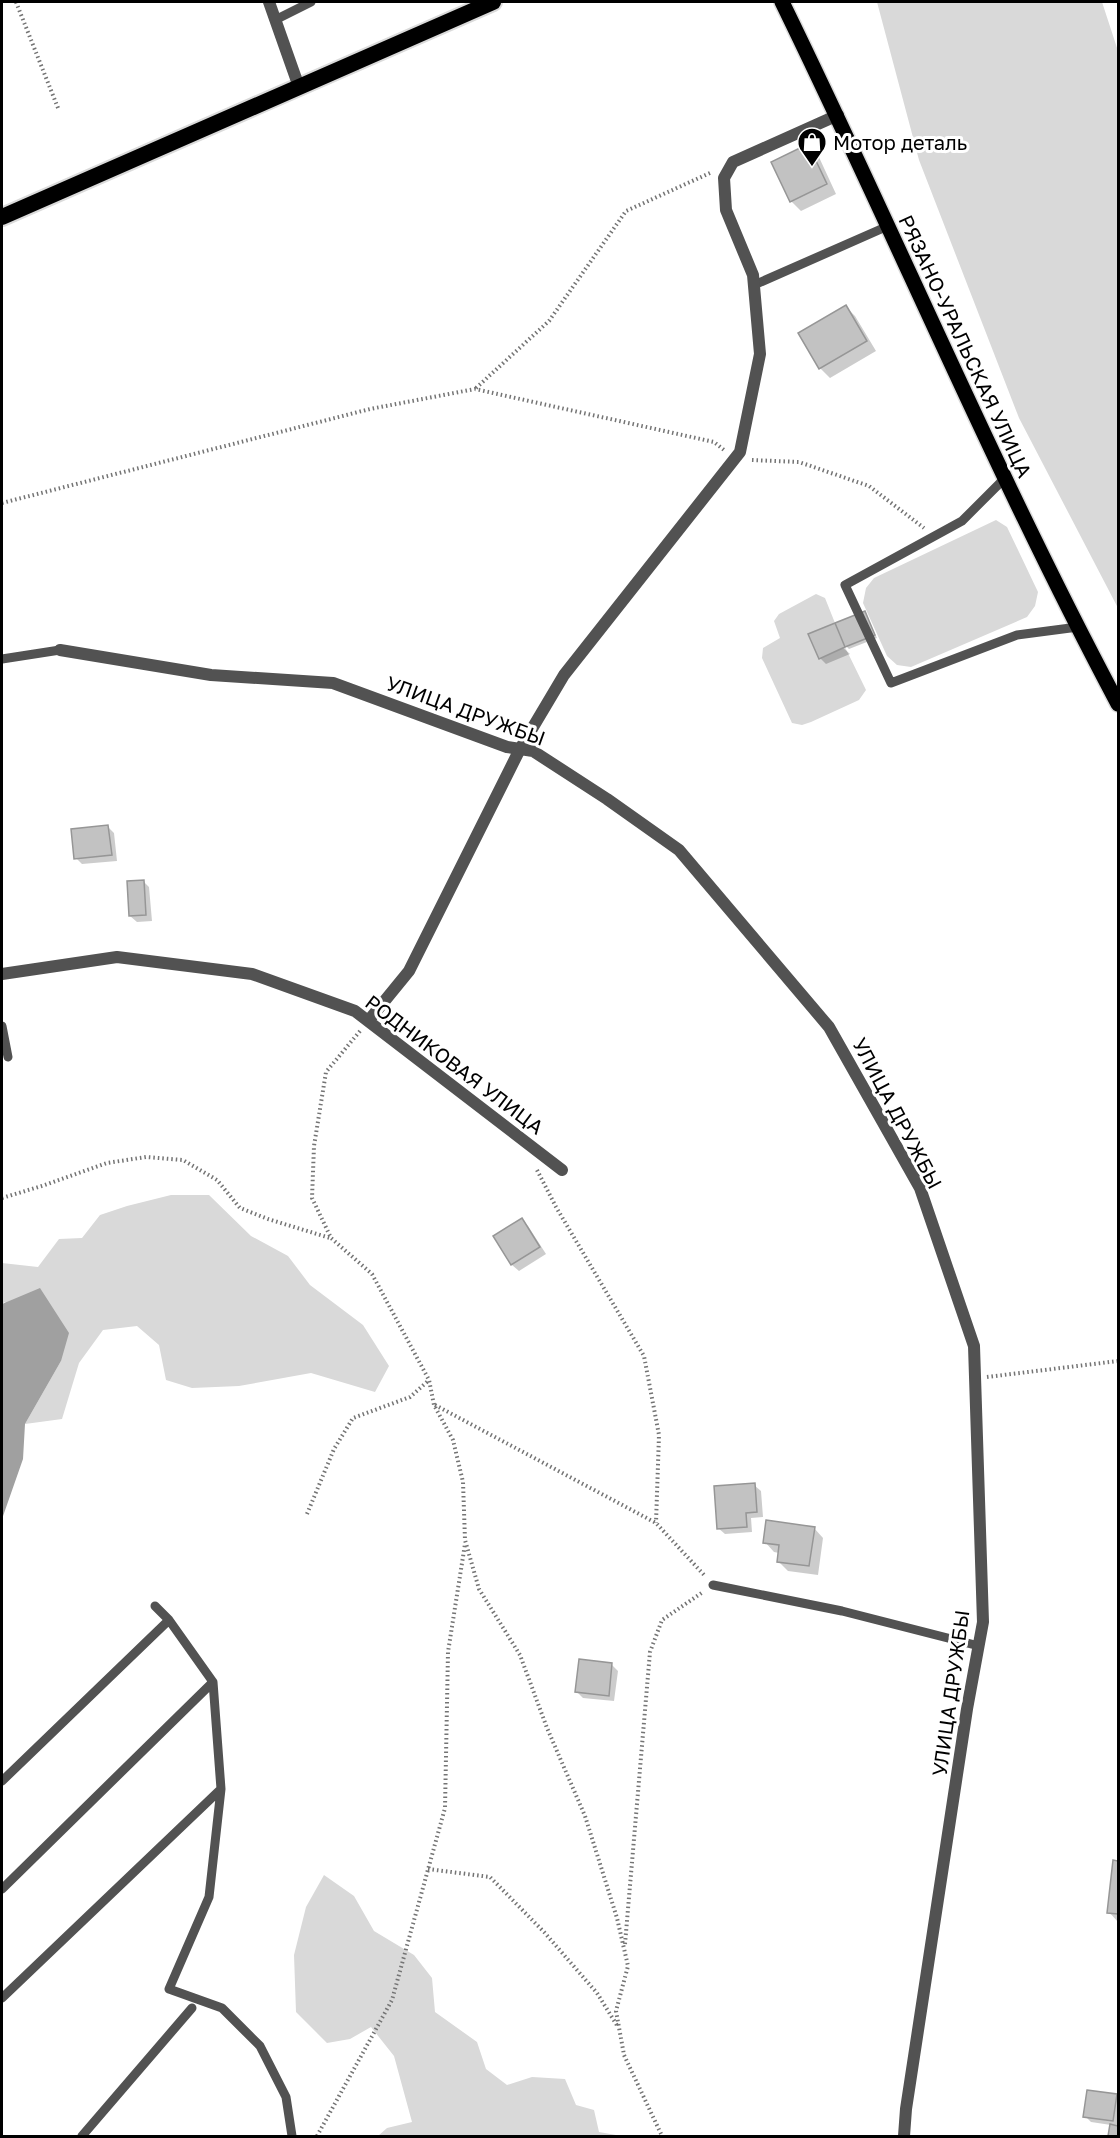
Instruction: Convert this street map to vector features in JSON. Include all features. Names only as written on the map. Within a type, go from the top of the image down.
[{"type":"highway","points":[[2,217],[493,2]]},
{"type":"main road","name":"РЯЗАНО-УРАЛЬСКАЯ УЛИЦА","points":[[782,2],[838,115],[1005,479],[1119,704]]},
{"type":"street","points":[[269,2],[299,87]]},
{"type":"street","points":[[369,1020],[409,971],[520,749],[564,675],[740,452],[760,354],[753,275],[726,210],[724,178],[733,162],[838,115]]},
{"type":"street","name":"УЛИЦА ДРУЖБЫ","points":[[60,650],[211,675],[333,683],[507,747],[533,751],[607,799],[679,850],[829,1027],[920,1188],[974,1346],[983,1622],[965,1721],[906,2109],[904,2136]]},
{"type":"street","name":"РОДНИКОВАЯ УЛИЦА","points":[[2,974],[117,957],[252,974],[355,1011],[562,1170]]},
{"type":"lane","points":[[275,20],[311,2]]},
{"type":"lane","points":[[753,285],[888,226]]},
{"type":"lane","points":[[1005,479],[962,521],[845,585],[891,683],[1017,635],[1078,627]]},
{"type":"lane","points":[[2,659],[60,650]]},
{"type":"lane","points":[[2,1026],[8,1057]]},
{"type":"lane","points":[[713,1585],[842,1611],[979,1646]]},
{"type":"lane","points":[[155,1606],[169,1620],[213,1682],[221,1789],[209,1897],[169,1989],[222,2008],[260,2046],[286,2097],[292,2136]]},
{"type":"lane","points":[[2,1781],[169,1620]]},
{"type":"lane","points":[[2,1889],[213,1682]]},
{"type":"lane","points":[[2,1998],[221,1789]]},
{"type":"lane","points":[[82,2136],[192,2007]]},
{"type":"path","points":[[16,2],[58,108]]},
{"type":"path","points":[[476,389],[549,321],[626,211],[733,162]]},
{"type":"path","points":[[2,503],[370,409],[476,389],[714,442],[735,459],[799,462],[869,486],[934,536]]},
{"type":"path","points":[[331,1239],[312,1198],[314,1146],[326,1072],[369,1020]]},
{"type":"path","points":[[2,1198],[107,1163],[146,1157],[183,1160],[217,1180],[240,1208],[331,1239],[372,1274],[429,1380],[434,1405],[453,1440],[463,1482],[465,1540],[448,1652],[445,1808],[392,2000],[317,2136]]},
{"type":"path","points":[[536,1168],[556,1207],[644,1356],[659,1435],[656,1523]]},
{"type":"path","points":[[975,1379],[1119,1361]]},
{"type":"path","points":[[307,1514],[334,1449],[353,1418],[410,1397],[429,1380]]},
{"type":"path","points":[[434,1405],[656,1523],[713,1585],[662,1620],[650,1652],[624,1950]]},
{"type":"path","points":[[465,1540],[479,1588],[520,1655],[547,1728],[585,1816],[617,1918],[628,1966],[616,2011],[624,2055],[662,2136]]},
{"type":"path","points":[[428,1869],[490,1877],[544,1932],[597,1993],[620,2031]]},
{"type":"shaded area","points":[[877,2],[1102,2],[1118,51],[1118,608],[1019,418],[919,160]]},
{"type":"shaded area","points":[[996,520],[1007,527],[1038,592],[1035,606],[1027,617],[911,667],[897,665],[887,656],[863,603],[866,588],[874,578]]},
{"type":"shaded area","points":[[816,594],[825,598],[835,623],[808,634],[819,659],[845,647],[866,690],[859,700],[802,725],[792,723],[762,658],[763,648],[780,638],[774,621],[779,614]]},
{"type":"shaded area","points":[[171,1195],[209,1195],[251,1236],[288,1256],[310,1285],[363,1325],[389,1366],[375,1392],[311,1373],[239,1386],[192,1388],[166,1380],[159,1345],[137,1326],[103,1330],[79,1363],[62,1419],[25,1424],[61,1361],[5,1302],[2,1304],[2,1263],[38,1267],[59,1239],[82,1238],[100,1215]]},
{"type":"shaded area","points":[[40,1288],[69,1333],[61,1361],[25,1424],[23,1459],[2,1519],[2,1304]]},
{"type":"shaded area","points":[[324,1875],[354,1896],[374,1931],[414,1955],[432,1978],[435,2012],[477,2042],[486,2069],[507,2085],[532,2077],[565,2079],[576,2105],[594,2110],[599,2132],[618,2136],[378,2136],[387,2128],[412,2122],[394,2056],[371,2027],[350,2039],[327,2043],[296,2012],[294,1955],[306,1907]]},
{"type":"building","points":[[808,144],[827,184],[790,202],[771,162]]},
{"type":"building","points":[[846,305],[867,341],[819,369],[798,333]]},
{"type":"building","points":[[865,611],[875,635],[845,647],[835,623]]},
{"type":"building","points":[[835,623],[845,647],[819,659],[808,634]]},
{"type":"building","points":[[108,825],[112,855],[74,859],[71,829]]},
{"type":"building","points":[[144,880],[146,915],[129,916],[127,881]]},
{"type":"building","points":[[522,1218],[540,1247],[511,1265],[493,1236]]},
{"type":"building","points":[[755,1483],[757,1512],[746,1513],[747,1527],[717,1529],[714,1486]]},
{"type":"building","points":[[766,1520],[815,1527],[809,1566],[777,1562],[779,1545],[763,1543]]},
{"type":"building","points":[[579,1659],[612,1663],[609,1696],[575,1692]]},
{"type":"building","points":[[1113,1860],[1118,1861],[1118,1914],[1107,1913]]},
{"type":"building","points":[[1087,2090],[1117,2094],[1113,2121],[1083,2117]]},
{"type":"building","points":[[1110,2124],[1118,2126],[1118,2136],[1108,2136]]},
{"type":"place","name":"Мотор деталь","points":[[812,168]]}]
